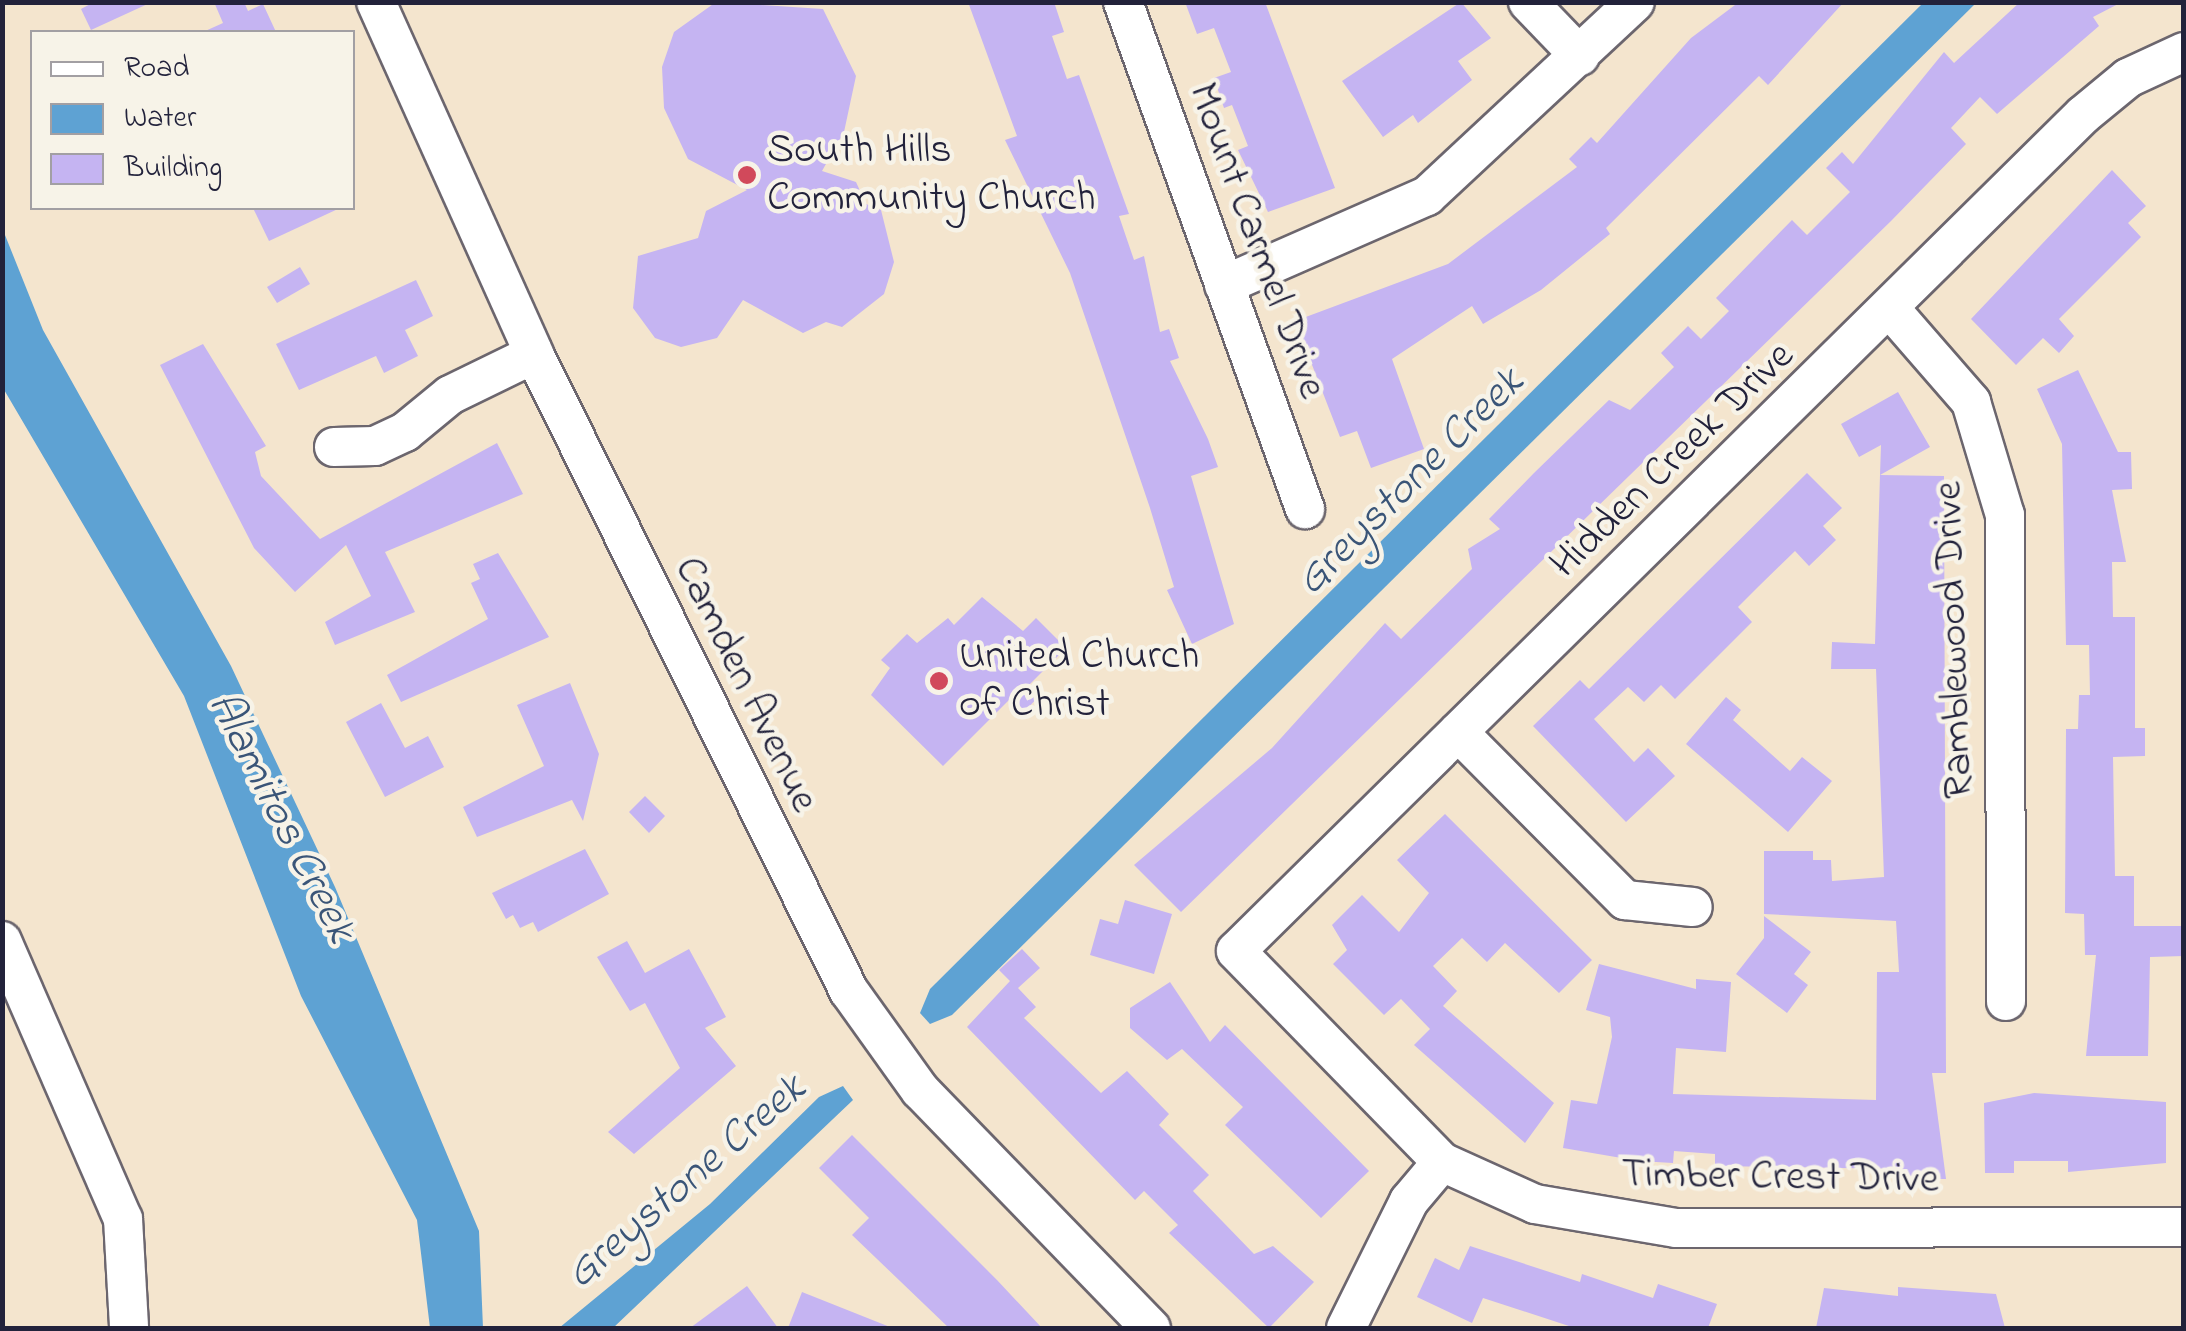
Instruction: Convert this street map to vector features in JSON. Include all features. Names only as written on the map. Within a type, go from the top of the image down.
[{"type":"street","name":"Camden Avenue","points":[[376,2],[534,354],[869,1026],[1151,1328]]},
{"type":"street","name":"Mount Carmel Drive","points":[[1123,2],[1304,509]]},
{"type":"street","points":[[1528,2],[1580,56]]},
{"type":"street","points":[[1224,285],[1427,196],[1635,2]]},
{"type":"street","name":"Hidden Creek Drive","points":[[1236,951],[1892,311],[2083,115],[2128,78],[2184,52]]},
{"type":"street","name":"Ramblewood Drive","points":[[1892,311],[1971,402],[2005,515],[2006,1001]]},
{"type":"street","points":[[334,447],[375,446],[405,432],[450,395],[534,354]]},
{"type":"street","points":[[1458,732],[1625,900],[1693,907]]},
{"type":"street","points":[[2,941],[123,1219],[129,1328]]},
{"type":"street","name":"Timber Crest Drive","points":[[1236,951],[1442,1162],[1536,1204],[1676,1228],[2184,1227]]},
{"type":"street","points":[[1346,1328],[1410,1201],[1442,1162]]},
{"type":"water","points":[[1924,2],[1976,3],[952,1015],[930,1024],[920,1013],[930,989]]},
{"type":"water","name":"Alamitos Creek","points":[[3,230],[43,330],[231,666],[335,887],[479,1231],[483,1328],[430,1328],[417,1220],[301,996],[184,696],[3,388]]},
{"type":"water","points":[[843,1086],[853,1100],[613,1328],[559,1328],[710,1204],[819,1097]]},
{"type":"building","points":[[94,2],[152,2],[91,30],[81,9]]},
{"type":"building","points":[[214,2],[244,2],[248,11],[263,4],[275,30],[207,30],[223,23]]},
{"type":"building","name":"South Hills Community Church","points":[[716,2],[823,9],[856,76],[844,132],[822,171],[856,182],[866,204],[881,210],[894,262],[884,294],[842,327],[826,322],[803,333],[743,300],[717,338],[681,347],[655,338],[633,308],[638,256],[698,238],[706,211],[747,190],[688,159],[664,108],[662,67],[674,32]]},
{"type":"building","points":[[968,2],[1054,2],[1064,32],[1052,36],[1067,79],[1079,75],[1129,214],[1119,216],[1134,260],[1144,256],[1160,332],[1169,329],[1179,358],[1170,361],[1218,467],[1191,476],[1234,624],[1192,644],[1167,590],[1174,587],[1150,508],[1070,273],[1005,140],[1017,136]]},
{"type":"building","points":[[1185,2],[1265,2],[1335,188],[1268,212],[1238,150],[1248,146],[1232,105],[1224,108],[1214,78],[1231,72],[1214,28],[1197,34]]},
{"type":"building","points":[[1461,2],[1491,38],[1458,61],[1472,80],[1418,123],[1413,115],[1383,137],[1342,81]]},
{"type":"building","points":[[1739,2],[1844,2],[1768,85],[1759,76],[1606,228],[1610,234],[1541,290],[1483,324],[1472,306],[1392,359],[1424,449],[1371,468],[1357,431],[1340,437],[1295,321],[1448,264],[1577,167],[1569,159],[1591,137],[1597,143],[1691,38]]},
{"type":"building","points":[[2020,2],[2122,2],[2093,17],[2099,26],[1997,114],[1980,97],[1951,128],[1966,144],[1891,221],[1181,912],[1134,865],[1272,748],[1385,623],[1401,639],[1472,569],[1468,549],[1500,529],[1489,519],[1534,473],[1609,400],[1630,410],[1674,367],[1661,353],[1688,326],[1701,339],[1729,311],[1716,298],[1792,220],[1807,235],[1850,192],[1826,168],[1842,152],[1853,164],[1944,52],[1954,63]]},
{"type":"building","points":[[2112,170],[2146,206],[2128,223],[2141,237],[2059,319],[2074,336],[2059,353],[2043,338],[2016,365],[1971,319]]},
{"type":"building","points":[[254,210],[336,210],[269,241]]},
{"type":"building","points":[[300,267],[310,284],[277,303],[267,287]]},
{"type":"building","points":[[416,280],[433,316],[405,330],[418,356],[384,373],[376,356],[299,390],[276,344]]},
{"type":"building","points":[[203,344],[266,446],[255,452],[261,476],[320,539],[497,443],[523,494],[385,552],[415,612],[335,645],[325,622],[371,596],[346,545],[295,592],[254,548],[160,365]]},
{"type":"building","points":[[2078,370],[2118,452],[2131,452],[2132,489],[2112,490],[2126,562],[2112,562],[2113,617],[2135,617],[2135,728],[2145,728],[2145,756],[2113,757],[2115,876],[2134,876],[2134,926],[2184,926],[2184,956],[2150,957],[2148,1056],[2086,1056],[2096,955],[2085,955],[2084,914],[2065,913],[2066,729],[2078,729],[2079,695],[2090,695],[2089,645],[2066,645],[2062,444],[2037,389]]},
{"type":"building","points":[[1898,392],[1930,447],[1880,475],[1881,445],[1859,457],[1841,424]]},
{"type":"building","points":[[1807,473],[1842,508],[1823,526],[1836,540],[1809,566],[1795,551],[1759,586],[1738,607],[1752,622],[1675,699],[1661,685],[1644,702],[1628,687],[1594,719],[1634,762],[1648,748],[1675,776],[1626,822],[1533,726],[1580,680],[1589,689]]},
{"type":"building","points":[[1880,475],[1944,476],[1946,1073],[1932,1073],[1946,1179],[1902,1179],[1902,1169],[1715,1166],[1715,1154],[1674,1151],[1673,1163],[1639,1161],[1563,1148],[1571,1100],[1597,1104],[1612,1037],[1610,1017],[1586,1010],[1599,964],[1696,989],[1696,979],[1731,982],[1726,1052],[1676,1048],[1673,1094],[1876,1100],[1877,972],[1899,972],[1896,921],[1764,914],[1764,851],[1813,851],[1813,860],[1831,860],[1832,881],[1884,877],[1876,669],[1831,669],[1832,642],[1875,644]]},
{"type":"building","points":[[498,553],[549,637],[401,702],[387,675],[488,619],[471,583],[480,579],[473,564]]},
{"type":"building","points":[[982,597],[1023,631],[1036,618],[1066,648],[1029,685],[1040,695],[1025,711],[1011,698],[943,766],[871,695],[890,668],[881,660],[907,634],[917,643],[948,618],[954,625]]},
{"type":"building","points":[[570,683],[599,754],[583,821],[572,800],[477,837],[463,807],[544,766],[517,705]]},
{"type":"building","points":[[1726,697],[1741,710],[1733,720],[1790,771],[1802,757],[1832,781],[1788,832],[1686,744]]},
{"type":"building","points":[[381,703],[405,748],[428,736],[444,767],[385,797],[346,722]]},
{"type":"building","points":[[645,796],[665,816],[649,833],[629,812]]},
{"type":"building","points":[[1445,814],[1592,960],[1559,993],[1505,943],[1487,962],[1462,938],[1433,966],[1457,991],[1443,1006],[1554,1103],[1525,1143],[1414,1045],[1430,1029],[1401,999],[1384,1015],[1333,964],[1347,950],[1332,925],[1362,895],[1399,932],[1429,893],[1397,860]]},
{"type":"building","points":[[585,849],[609,894],[538,932],[533,922],[520,928],[513,915],[506,919],[492,893]]},
{"type":"building","points":[[1125,900],[1172,914],[1154,974],[1090,955],[1100,919],[1118,924]]},
{"type":"building","points":[[1764,916],[1811,952],[1794,974],[1808,985],[1787,1013],[1736,974],[1764,938]]},
{"type":"building","points":[[627,941],[645,973],[689,949],[726,1017],[705,1028],[736,1066],[634,1154],[608,1132],[680,1068],[645,1003],[630,1011],[597,957]]},
{"type":"building","points":[[1022,949],[1040,968],[1018,988],[1036,1007],[1024,1018],[1101,1093],[1127,1071],[1169,1114],[1159,1125],[1209,1175],[1193,1191],[1254,1254],[1273,1246],[1314,1282],[1269,1328],[1169,1233],[1178,1225],[1144,1191],[1135,1200],[967,1027],[1010,981],[999,970]]},
{"type":"building","points":[[1170,982],[1210,1042],[1225,1025],[1369,1171],[1321,1218],[1225,1125],[1243,1107],[1182,1049],[1167,1060],[1130,1028],[1130,1008]]},
{"type":"building","points":[[2034,1093],[2166,1102],[2166,1163],[2068,1172],[2068,1161],[2014,1161],[2014,1173],[1985,1173],[1984,1103]]},
{"type":"building","points":[[852,1135],[1042,1328],[949,1328],[852,1235],[869,1218],[819,1168]]},
{"type":"building","points":[[1470,1246],[1580,1282],[1582,1274],[1653,1298],[1658,1284],[1717,1304],[1708,1328],[1575,1328],[1483,1298],[1472,1323],[1417,1297],[1435,1258],[1459,1270]]},
{"type":"building","points":[[747,1286],[778,1328],[690,1328]]},
{"type":"building","points":[[1898,1287],[1996,1294],[2005,1328],[1816,1328],[1824,1288],[1898,1296]]},
{"type":"building","points":[[802,1292],[890,1327],[890,1328],[788,1328]]},
{"type":"place","name":"South Hills Community Church","points":[[747,175]]},
{"type":"place","name":"United Church of Christ","points":[[939,681]]},
{"type":"water label","name":"Greystone Creek","points":[[1411,483]]},
{"type":"water label","name":"Greystone Creek","points":[[687,1183]]}]
